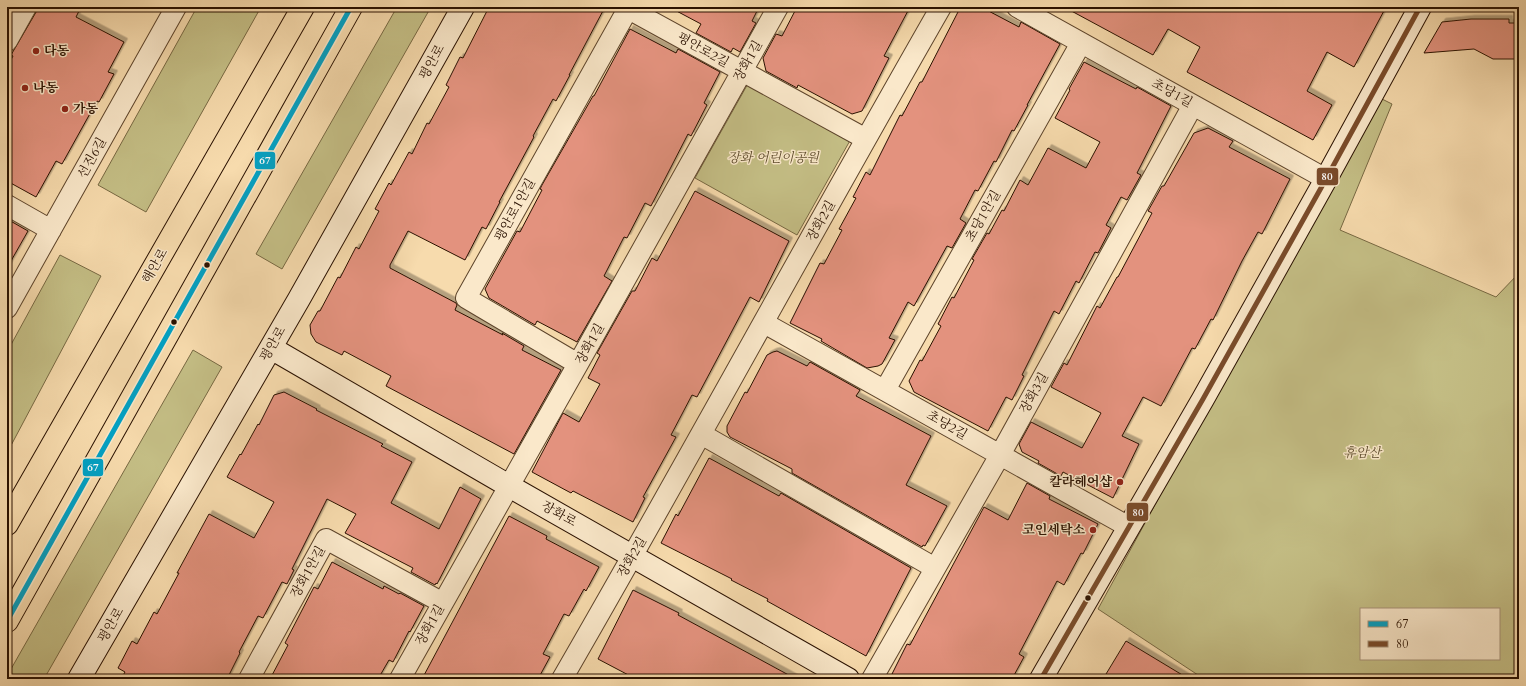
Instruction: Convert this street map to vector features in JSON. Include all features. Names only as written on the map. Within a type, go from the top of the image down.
[{"type":"main road","name":"해안로","points":[[7,524],[303,7]]},
{"type":"main road","points":[[7,621],[351,7]]},
{"type":"street","points":[[7,41],[26,7]]},
{"type":"street","name":"선진6길","points":[[7,308],[176,7]]},
{"type":"street","name":"평안로","points":[[79,679],[271,348],[463,7]]},
{"type":"street","name":"장화1길","points":[[400,679],[778,7]]},
{"type":"street","name":"장화2길","points":[[562,679],[633,556],[941,7]]},
{"type":"street","name":"초당1길","points":[[1017,7],[1326,180]]},
{"type":"street","points":[[1041,679],[1203,399],[1326,180],[1420,7]]},
{"type":"street","name":"평안로2길","points":[[627,8],[866,139]]},
{"type":"street","name":"평안로1안길","points":[[578,364],[466,298],[627,8]]},
{"type":"street","name":"초당1안길","points":[[885,390],[1081,43]]},
{"type":"street","name":"장화3길","points":[[872,679],[1000,455],[1193,105]]},
{"type":"street","points":[[7,205],[52,230]]},
{"type":"street","name":"초당2길","points":[[764,323],[1129,527]]},
{"type":"street","name":"장화로","points":[[271,348],[509,486],[848,679]]},
{"type":"street","points":[[701,434],[935,568]]},
{"type":"street","name":"장화1안길","points":[[249,679],[326,539],[443,603]]},
{"type":"green space","points":[[197,7],[261,7],[146,212],[98,185]]},
{"type":"green space","points":[[397,7],[431,7],[282,269],[256,254]]},
{"type":"green space","name":"장화 어린이공원","points":[[750,80],[852,137],[797,235],[695,178]]},
{"type":"green space","name":"휴암산","points":[[1378,97],[1392,104],[1340,230],[1496,297],[1519,273],[1519,679],[1204,679],[1098,609]]},
{"type":"green space","points":[[60,255],[101,276],[7,453],[7,352]]},
{"type":"green space","points":[[193,350],[222,367],[44,679],[7,679],[7,676]]},
{"type":"building","points":[[39,7],[81,7],[76,17],[124,42],[108,72],[114,74],[99,102],[97,101],[62,164],[56,161],[36,197],[7,181],[7,67],[13,56],[11,55]]},
{"type":"building","points":[[489,7],[605,7],[556,101],[553,99],[533,136],[534,137],[486,229],[482,227],[465,260],[408,231],[390,265],[390,268],[456,303],[457,305],[455,310],[503,335],[502,333],[524,346],[522,350],[561,370],[514,454],[386,386],[391,376],[344,351],[342,355],[316,342],[311,334],[310,325],[318,311],[320,311],[338,277],[340,278],[356,247],[359,249],[379,211],[375,209],[389,183],[391,185],[409,152],[412,154],[427,123],[429,124],[449,87],[446,85],[460,57],[463,58]]},
{"type":"building","points":[[669,7],[759,7],[752,21],[756,23],[740,52],[733,48],[731,52],[696,33],[701,24]]},
{"type":"building","points":[[797,7],[910,7],[884,56],[889,58],[862,111],[852,114],[798,85],[797,88],[766,71],[763,58],[776,34],[782,36]]},
{"type":"building","points":[[965,7],[981,7],[1019,27],[1021,22],[1060,44],[996,162],[994,161],[978,191],[975,190],[960,219],[966,223],[952,248],[947,246],[914,306],[908,302],[889,338],[895,340],[882,364],[867,368],[821,341],[822,339],[790,323],[820,263],[824,264],[842,230],[839,229],[856,198],[853,197],[866,172],[870,175],[900,115],[902,116],[920,82],[922,82],[959,10]]},
{"type":"building","points":[[1064,7],[1386,7],[1354,67],[1327,52],[1307,91],[1332,105],[1313,140],[1187,72],[1200,47],[1168,29],[1153,55]]},
{"type":"building","points":[[1471,19],[1509,19],[1509,23],[1519,23],[1519,59],[1493,59],[1474,49],[1424,53],[1442,22]]},
{"type":"building","points":[[630,29],[676,53],[678,49],[720,72],[704,103],[707,105],[691,136],[688,134],[651,206],[645,203],[627,238],[624,237],[604,276],[612,281],[577,342],[537,321],[535,325],[489,298],[485,289],[517,231],[520,232],[542,190],[540,189],[542,185],[594,96]]},
{"type":"building","points":[[1084,62],[1136,89],[1137,87],[1171,106],[1137,173],[1141,175],[1127,200],[1121,197],[1106,225],[1111,228],[1098,253],[1095,252],[1079,283],[1076,281],[1059,314],[1054,311],[1022,375],[1024,376],[1012,400],[1006,397],[988,431],[914,392],[909,381],[941,326],[938,324],[974,260],[972,259],[987,233],[989,234],[1002,210],[1004,211],[1020,180],[1028,185],[1048,148],[1086,168],[1100,142],[1055,118]]},
{"type":"building","points":[[1208,128],[1233,141],[1229,147],[1290,179],[1262,234],[1258,232],[1213,320],[1211,319],[1195,349],[1192,348],[1161,406],[1143,397],[1122,436],[1139,444],[1113,498],[1063,472],[1061,476],[1038,463],[1039,461],[1022,452],[1019,444],[1031,422],[1082,448],[1101,413],[1051,387],[1064,363],[1067,365],[1097,306],[1100,308],[1118,277],[1152,213],[1148,211],[1194,133]]},
{"type":"building","points":[[695,191],[789,241],[759,302],[750,297],[697,397],[692,395],[671,435],[676,437],[643,497],[645,498],[633,522],[573,491],[571,493],[532,472],[563,413],[579,422],[600,384],[588,378],[600,355],[597,353],[632,291],[635,291],[652,258],[657,261]]},
{"type":"building","points":[[7,219],[28,231],[7,268]]},
{"type":"building","points":[[777,351],[807,366],[810,362],[860,390],[856,396],[931,436],[906,485],[947,506],[925,546],[923,545],[922,547],[792,473],[792,469],[730,437],[727,432],[727,426],[745,392],[747,393],[767,355]]},
{"type":"building","points":[[284,392],[383,444],[381,446],[412,462],[391,503],[439,529],[460,487],[481,499],[437,584],[436,583],[435,585],[411,572],[413,568],[345,533],[356,514],[327,499],[292,569],[294,570],[287,584],[282,582],[263,618],[258,616],[227,679],[121,679],[125,672],[118,668],[132,641],[137,644],[154,612],[157,614],[209,514],[254,538],[274,502],[227,477],[258,424],[259,425],[274,395]]},
{"type":"building","points":[[709,458],[779,496],[781,493],[911,568],[866,656],[767,601],[768,599],[731,580],[732,579],[661,543],[676,514],[678,516]]},
{"type":"building","points":[[1027,483],[1050,496],[1049,499],[1098,524],[1083,554],[1081,553],[1064,585],[1057,581],[1019,654],[1024,657],[1012,679],[902,679],[892,674],[907,644],[910,645],[984,507],[1008,520]]},
{"type":"building","points":[[509,516],[547,536],[546,539],[599,567],[586,591],[584,589],[569,616],[564,614],[543,654],[550,657],[538,679],[422,679]]},
{"type":"building","points":[[332,562],[383,589],[384,586],[424,606],[393,662],[389,660],[378,679],[270,679],[288,645],[285,643],[314,587],[318,589]]},
{"type":"building","points":[[633,590],[679,613],[678,615],[796,679],[636,679],[598,659]]},
{"type":"building","points":[[1126,641],[1189,679],[1103,679]]},
{"type":"transit line","name":"67","points":[[7,621],[351,7]]},
{"type":"transit line","name":"80","points":[[1041,679],[1203,399],[1420,7]]},
{"type":"place","name":"다동","points":[[36,51]]},
{"type":"place","name":"나동","points":[[25,88]]},
{"type":"place","name":"가동","points":[[65,109]]},
{"type":"place","name":"칼라헤어샵","points":[[1120,482]]},
{"type":"place","name":"코인세탁소","points":[[1093,530]]}]
